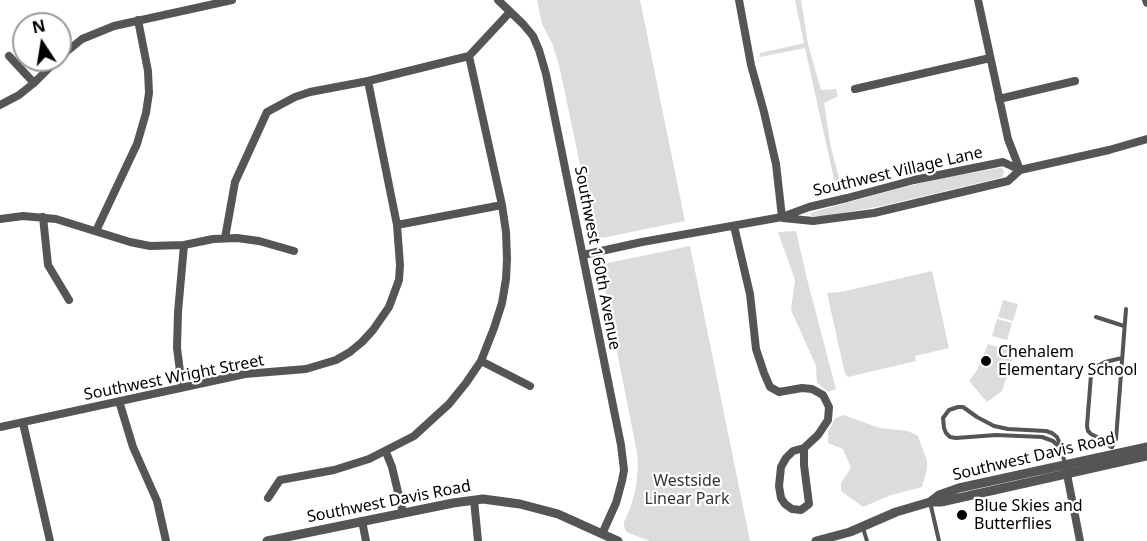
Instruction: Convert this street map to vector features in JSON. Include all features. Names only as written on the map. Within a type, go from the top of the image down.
[{"type":"street","points":[[72,48],[82,39],[114,26],[232,0]]},
{"type":"street","name":"Southwest 160th Avenue","points":[[498,0],[533,36],[546,74],[623,460],[624,470],[619,492],[602,534]]},
{"type":"street","points":[[739,0],[751,65],[776,164],[782,217]]},
{"type":"street","points":[[978,0],[1008,139],[1020,170]]},
{"type":"street","points":[[225,238],[235,182],[267,112],[310,92],[368,81],[468,56],[510,12]]},
{"type":"street","points":[[96,231],[144,124],[148,103],[148,81],[138,20]]},
{"type":"street","points":[[9,56],[34,83]]},
{"type":"street","points":[[268,498],[280,480],[334,470],[369,459],[414,436],[449,404],[481,361],[499,311],[506,279],[506,232],[468,56]]},
{"type":"street","points":[[855,89],[990,58]]},
{"type":"street","points":[[0,105],[19,95],[45,72]]},
{"type":"street","name":"Southwest Wright Street","points":[[0,428],[257,372],[306,369],[336,360],[362,342],[389,307],[399,279],[400,265],[397,225],[368,81]]},
{"type":"street","points":[[999,99],[1075,81]]},
{"type":"street","name":"Southwest Village Lane","points":[[782,217],[813,221],[874,213],[1008,181],[1020,170],[1147,139]]},
{"type":"street","name":"Southwest Village Lane","points":[[583,255],[782,217],[809,207],[914,180],[1003,162],[1020,170]]},
{"type":"street","points":[[397,225],[502,205]]},
{"type":"street","points":[[0,219],[22,216],[43,217],[150,246],[184,245],[237,238],[294,250]]},
{"type":"street","points":[[43,217],[48,266],[69,300]]},
{"type":"street","points":[[734,226],[750,294],[756,349],[770,387],[780,392],[802,388],[812,389],[823,395],[829,407],[828,420],[818,435],[786,458],[781,467],[779,486],[781,498],[792,509],[801,510],[809,504],[804,447]]},
{"type":"street","points":[[182,387],[177,348],[184,245]]},
{"type":"street","points":[[481,361],[530,386]]},
{"type":"street","points":[[119,401],[133,447],[157,501],[166,541]]},
{"type":"street","points":[[23,423],[50,541]]},
{"type":"street","name":"Southwest Davis Road","points":[[816,541],[863,528],[902,510],[930,502],[941,502],[1147,447]]},
{"type":"street","points":[[386,452],[403,513]]},
{"type":"street","name":"Southwest Davis Road","points":[[1114,455],[1147,456]]},
{"type":"street","points":[[1066,470],[1080,541]]},
{"type":"street","points":[[474,500],[478,541]]},
{"type":"street","name":"Southwest Davis Road","points":[[267,541],[453,502],[494,500],[533,506],[558,514],[618,541]]},
{"type":"street","points":[[362,521],[366,541]]},
{"type":"lane","points":[[1114,455],[1126,309]]},
{"type":"lane","points":[[1096,317],[1125,326]]},
{"type":"lane","points":[[1114,455],[1105,441],[1088,431],[1091,375],[1096,367],[1105,362],[1122,358]]},
{"type":"lane","points":[[1061,449],[1053,441],[1042,437],[996,435],[951,437],[946,433],[942,423],[943,418],[949,410],[958,407],[994,426],[1052,433],[1057,437],[1061,449],[1066,470]]},
{"type":"lane","points":[[930,502],[939,541]]},
{"type":"lane","points":[[863,528],[867,541]]},
{"type":"green space","points":[[537,0],[640,0],[685,221],[602,238],[595,235],[559,65],[552,43],[542,24]]},
{"type":"green space","points":[[795,0],[801,0],[808,44],[821,90],[836,89],[838,96],[824,103],[831,148],[843,192],[837,193],[805,48],[760,57],[760,53],[804,43]]},
{"type":"green space","points":[[1002,168],[1004,172],[1000,178],[882,206],[824,216],[811,216],[810,214],[904,187]]},
{"type":"green space","points":[[796,231],[836,389],[828,392],[817,383],[816,366],[791,310],[795,280],[778,232]]},
{"type":"green space","name":"Westside Linear Park","points":[[690,246],[750,541],[650,541],[627,532],[624,527],[636,487],[637,453],[601,270],[608,263]]},
{"type":"green space","points":[[932,271],[949,348],[915,356],[916,361],[848,377],[845,374],[827,293],[841,292]]},
{"type":"green space","points":[[1003,300],[1018,304],[1013,321],[998,317]]},
{"type":"green space","points":[[997,319],[1012,323],[1007,340],[992,336]]},
{"type":"green space","points":[[988,344],[1017,353],[1016,358],[1013,358],[1002,391],[987,402],[969,381],[977,370]]},
{"type":"green space","points":[[843,415],[880,428],[908,431],[918,436],[927,461],[922,487],[891,495],[863,507],[841,491],[841,483],[851,468],[843,449],[828,443],[828,432],[835,418]]},
{"type":"place","name":"Chehalem Elementary School","points":[[986,361]]},
{"type":"place","name":"Blue Skies and Butterflies","points":[[962,515]]}]
